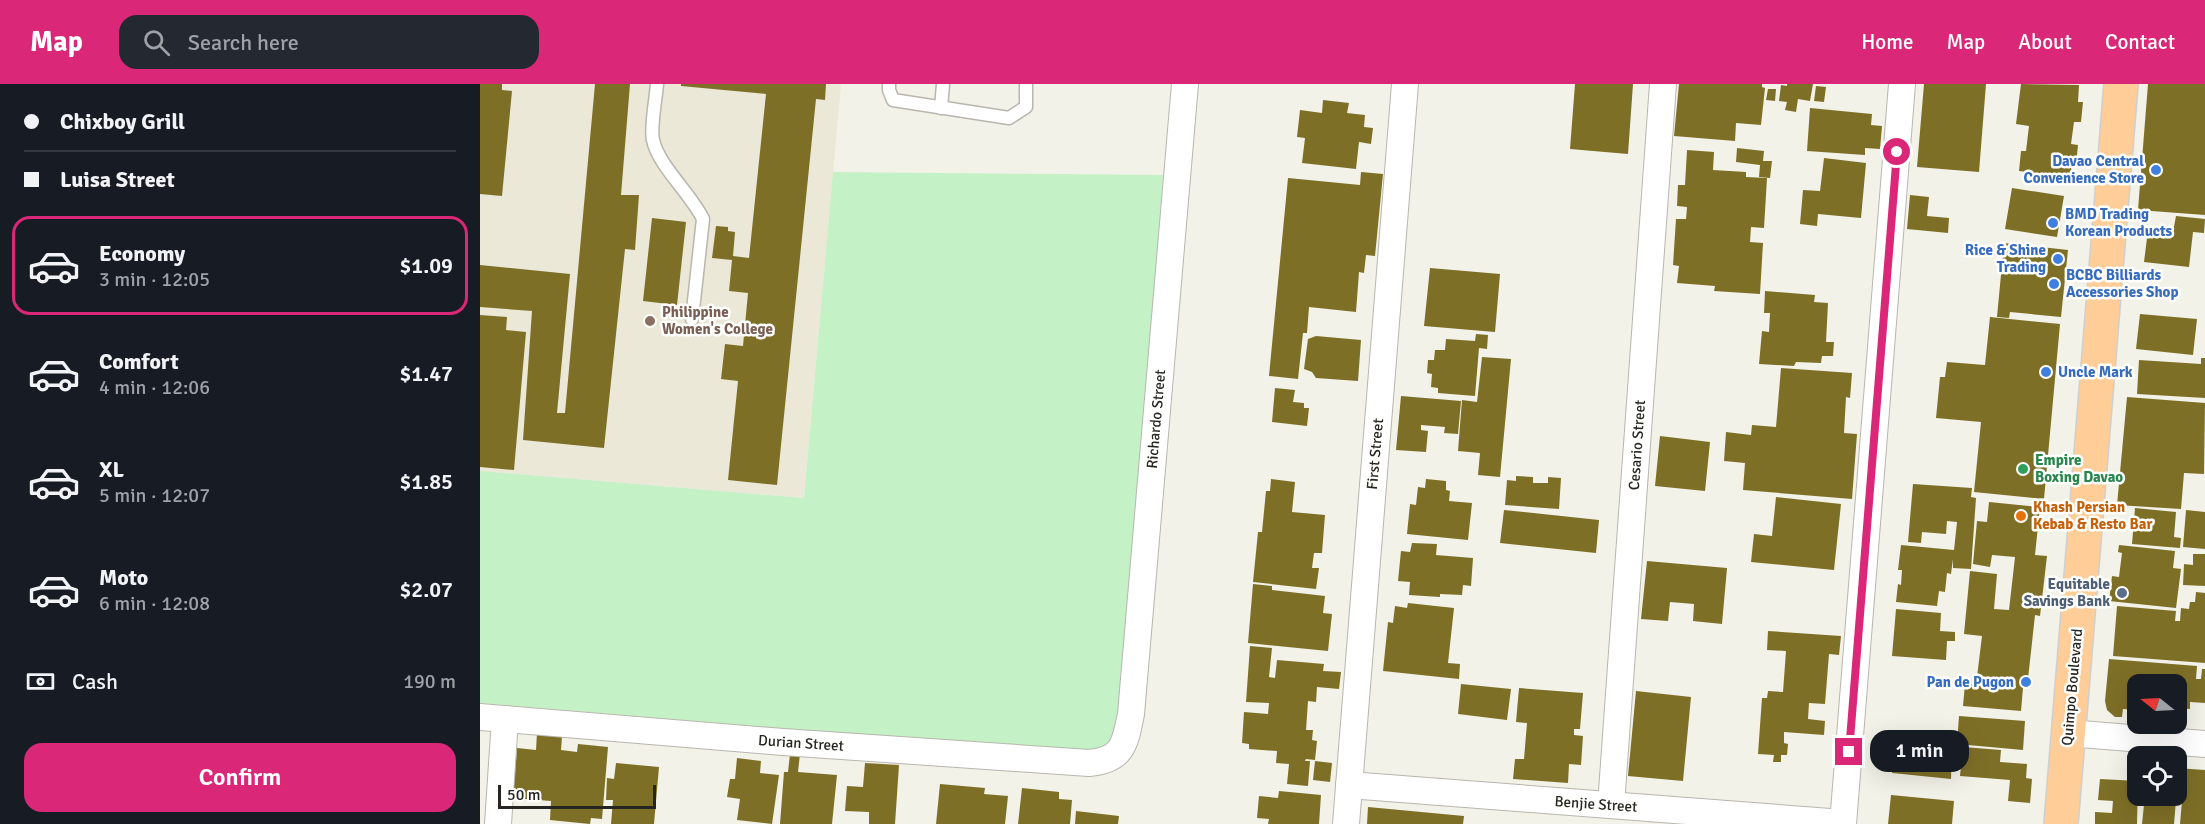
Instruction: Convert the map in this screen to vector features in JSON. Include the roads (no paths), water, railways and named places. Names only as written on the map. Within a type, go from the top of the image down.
[{"type":"main road","name":"Quimpo Boulevard","points":[[2061,824],[2121,84]]},
{"type":"street","name":"Richardo Street","points":[[1119,753],[1131,714],[1185,84]]},
{"type":"street","name":"First Street","points":[[1346,824],[1405,84]]},
{"type":"street","name":"Cesario Street","points":[[1611,805],[1663,84]]},
{"type":"street","points":[[1843,823],[1902,84]]},
{"type":"street","name":"Durian Street","points":[[480,717],[1089,764],[1106,762],[1119,753]]},
{"type":"street","points":[[498,824],[506,719]]},
{"type":"street","points":[[2068,733],[2205,744]]},
{"type":"street","name":"Benjie Street","points":[[1349,785],[1843,823]]},
{"type":"lane","points":[[657,84],[652,139],[658,154],[704,219],[692,319]]},
{"type":"lane","points":[[890,84],[892,100],[1009,118],[1026,107],[1026,84]]},
{"type":"lane","points":[[941,108],[943,84]]},
{"type":"place","name":"Davao Central Convenience Store","points":[[2156,170]]},
{"type":"place","name":"BMD Trading Korean Products","points":[[2053,223]]},
{"type":"place","name":"Rice & Shine Trading","points":[[2058,259]]},
{"type":"place","name":"BCBC Billiards Accessories Shop","points":[[2054,284]]},
{"type":"place","name":"Philippine Women's College","points":[[650,321]]},
{"type":"place","name":"Uncle Mark","points":[[2046,372]]},
{"type":"place","name":"Empire Boxing Davao","points":[[2023,469]]},
{"type":"place","name":"Khash Persian Kebab & Resto Bar","points":[[2021,516]]},
{"type":"place","name":"Equitable Savings Bank","points":[[2122,593]]},
{"type":"place","name":"Pan de Pugon","points":[[2026,682]]}]
